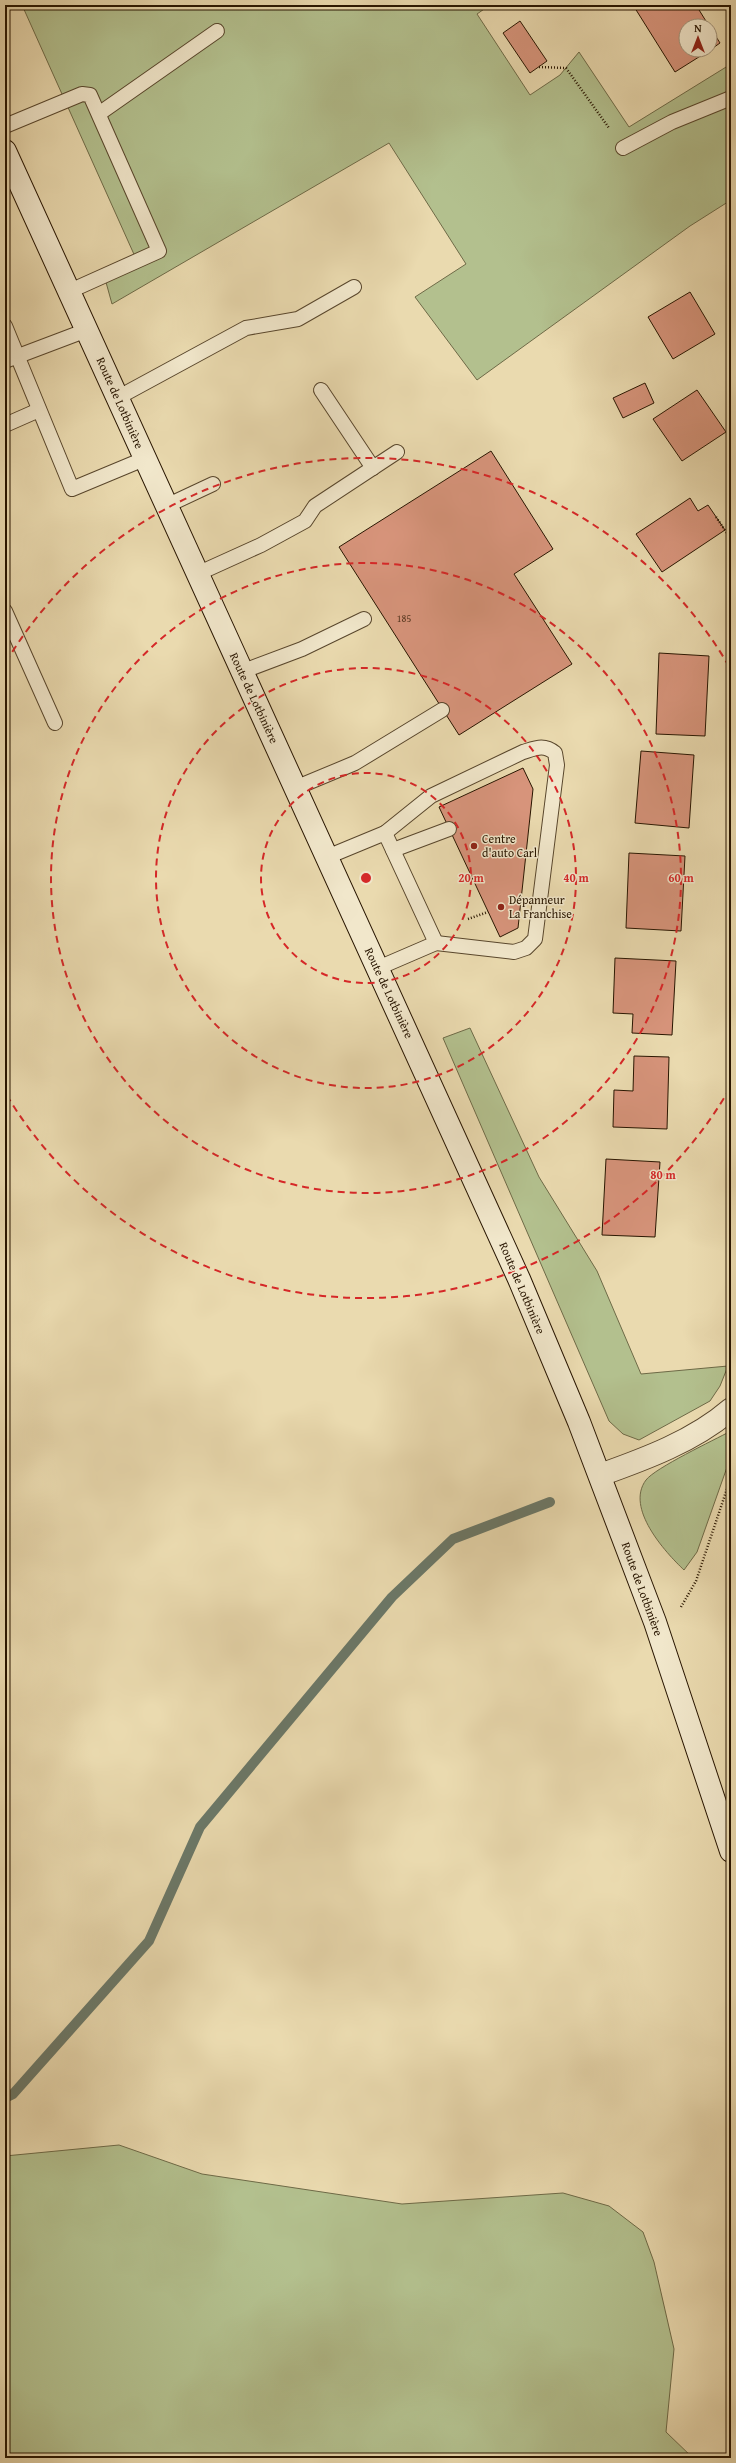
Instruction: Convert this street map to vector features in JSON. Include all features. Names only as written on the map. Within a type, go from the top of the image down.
[{"type":"main road","name":"Route de Lotbinière","points":[[8,165],[70,291],[144,459],[241,672],[491,1215],[600,1475],[655,1622],[731,1852]]},
{"type":"main road","points":[[600,1475],[641,1460],[698,1433],[731,1409]]},
{"type":"lane","points":[[100,113],[217,30]]},
{"type":"lane","points":[[5,126],[82,94],[90,95],[100,113],[159,251],[70,291]]},
{"type":"lane","points":[[623,148],[672,122],[731,98]]},
{"type":"lane","points":[[117,398],[246,328],[298,319],[354,286]]},
{"type":"lane","points":[[5,326],[11,358],[39,410],[72,489],[144,459]]},
{"type":"lane","points":[[11,358],[87,330]]},
{"type":"lane","points":[[321,390],[373,468]]},
{"type":"lane","points":[[5,425],[39,410]]},
{"type":"lane","points":[[197,574],[261,545],[305,522],[315,506],[397,452]]},
{"type":"lane","points":[[166,506],[213,484]]},
{"type":"lane","points":[[5,611],[55,723]]},
{"type":"lane","points":[[241,672],[302,649],[364,619]]},
{"type":"lane","points":[[295,788],[355,763],[442,710]]},
{"type":"lane","points":[[327,857],[385,833],[431,796],[528,751],[548,747],[555,753],[557,765],[534,939],[526,948],[514,952],[436,943],[378,968]]},
{"type":"lane","points":[[393,850],[449,829]]},
{"type":"lane","points":[[385,833],[436,943]]},
{"type":"path","points":[[539,67],[566,68],[623,148]]},
{"type":"path","points":[[716,517],[731,538]]},
{"type":"path","points":[[696,1582],[731,1477]]},
{"type":"green space","points":[[22,5],[490,5],[477,14],[530,95],[560,75],[579,52],[629,127],[731,64],[731,200],[690,226],[477,380],[415,297],[466,264],[389,143],[112,304],[104,275],[137,261]]},
{"type":"green space","points":[[470,1028],[539,1177],[597,1271],[641,1374],[728,1366],[720,1386],[710,1401],[639,1440],[623,1434],[609,1421],[443,1038]]},
{"type":"green space","points":[[731,1431],[731,1456],[697,1552],[684,1570],[667,1552],[650,1529],[640,1503],[641,1491],[646,1480],[661,1469],[686,1454]]},
{"type":"green space","points":[[119,2145],[202,2174],[402,2204],[563,2193],[609,2206],[643,2232],[654,2262],[674,2349],[666,2432],[693,2458],[5,2458],[5,2156]]},
{"type":"building","points":[[633,5],[696,5],[704,18],[678,18],[678,58],[697,58],[675,72]]},
{"type":"building","points":[[520,21],[547,61],[530,73],[503,33]]},
{"type":"building","points":[[690,292],[715,334],[673,359],[648,317]]},
{"type":"building","points":[[645,383],[654,403],[623,418],[613,398]]},
{"type":"building","points":[[697,390],[726,432],[682,461],[653,419]]},
{"type":"building","points":[[491,451],[553,549],[514,574],[572,664],[459,735],[339,547]]},
{"type":"building","points":[[690,498],[698,511],[708,505],[725,530],[662,572],[636,534]]},
{"type":"building","points":[[659,653],[709,656],[705,736],[656,734]]},
{"type":"building","points":[[641,751],[694,755],[689,828],[635,823]]},
{"type":"building","points":[[523,768],[533,789],[518,928],[500,937],[439,807]]},
{"type":"building","points":[[629,853],[685,856],[681,931],[626,928]]},
{"type":"building","points":[[615,958],[676,961],[672,1035],[632,1033],[633,1014],[613,1013]]},
{"type":"building","points":[[634,1056],[669,1057],[667,1129],[613,1127],[614,1090],[633,1091]]},
{"type":"building","points":[[606,1159],[660,1162],[655,1237],[602,1235]]},
{"type":"waterway","points":[[5,2098],[13,2094],[149,1941],[200,1827],[392,1597],[453,1539],[550,1502]]},
{"type":"place","name":"Centre d'auto Carl","points":[[474,846]]},
{"type":"place","name":"Dépanneur La Franchise","points":[[501,907]]}]
